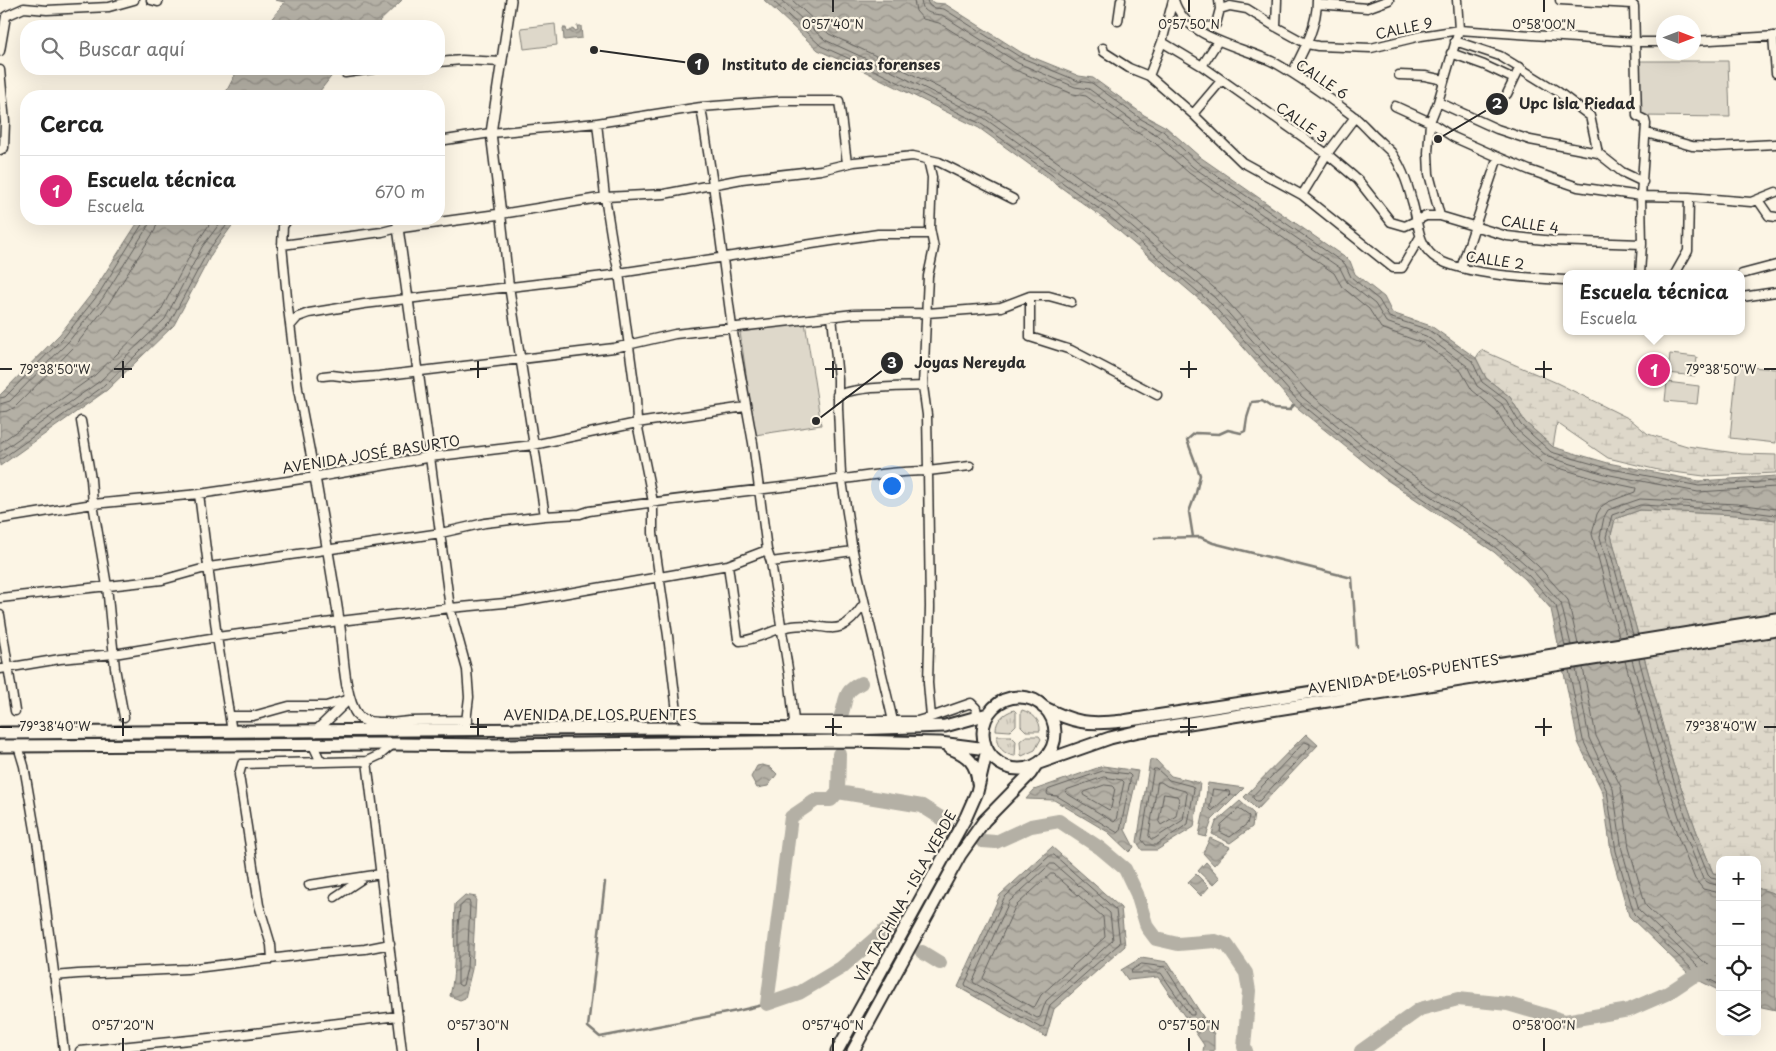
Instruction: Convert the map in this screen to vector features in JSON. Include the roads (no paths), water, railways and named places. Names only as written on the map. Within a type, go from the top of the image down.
[{"type":"main road","name":"AVENIDA DE LOS PUENTES","points":[[1035,767],[1099,741],[1131,732],[1719,633],[1776,619]]},
{"type":"main road","name":"AVENIDA DE LOS PUENTES","points":[[1719,633],[1776,630]]},
{"type":"main road","name":"AVENIDA DE LOS PUENTES","points":[[1044,707],[1071,720],[1094,724],[1106,723],[1509,668]]},
{"type":"main road","points":[[1014,698],[1027,698],[1044,707],[1053,722],[1054,739],[1047,755],[1035,767],[1022,769],[1006,767],[993,758],[987,749],[983,732],[985,722],[983,716],[1002,702],[1014,698]]},
{"type":"main road","name":"AVENIDA DE LOS PUENTES","points":[[0,733],[315,732],[466,725],[708,729],[793,725],[850,729],[945,726],[983,716]]},
{"type":"main road","name":"AVENIDA DE LOS PUENTES","points":[[0,746],[491,745],[847,741],[940,744],[987,749]]},
{"type":"main road","points":[[940,744],[961,752],[972,761],[977,773],[977,792]]},
{"type":"main road","name":"VÍA TACHINA - ISLA VERDE","points":[[837,1051],[949,848],[977,792],[987,749]]},
{"type":"main road","name":"VÍA TACHINA - ISLA VERDE","points":[[853,1051],[960,855],[984,821],[1035,767]]},
{"type":"street","points":[[0,51],[6,16],[24,8],[47,10],[109,7],[134,0]]},
{"type":"street","points":[[511,0],[491,134],[509,286],[545,516]]},
{"type":"street","points":[[1118,21],[1121,0]]},
{"type":"street","points":[[1149,76],[1162,42],[1174,0]]},
{"type":"street","name":"CALLE 6","points":[[1174,0],[1177,8],[1186,20],[1218,41],[1261,56],[1292,73],[1355,117],[1391,153],[1404,176],[1417,219]]},
{"type":"street","points":[[1216,24],[1220,0]]},
{"type":"street","points":[[1276,27],[1277,0]]},
{"type":"street","points":[[1292,73],[1307,44],[1315,21],[1317,2],[1367,8],[1389,0]]},
{"type":"street","points":[[1440,216],[1429,174],[1430,122],[1438,102],[1459,30],[1457,0]]},
{"type":"street","points":[[1560,0],[1633,4],[1637,116],[1645,120],[1646,133],[1641,196],[1640,270]]},
{"type":"street","name":"CALLE 9","points":[[1220,9],[1230,6],[1247,9],[1307,44],[1371,48],[1421,36],[1459,30],[1656,42]]},
{"type":"street","points":[[1701,41],[1775,36],[1776,73]]},
{"type":"street","points":[[1202,66],[1218,41]]},
{"type":"street","points":[[1455,41],[1500,56],[1520,67],[1557,91],[1590,116],[1598,153]]},
{"type":"street","name":"CALLE 3","points":[[1162,42],[1202,66],[1327,154],[1358,180],[1391,222],[1405,226],[1417,219]]},
{"type":"street","points":[[1103,48],[1104,52],[1129,68],[1149,76],[1242,162],[1302,195],[1396,269],[1402,268],[1420,237]]},
{"type":"street","points":[[1451,53],[1514,79]]},
{"type":"street","points":[[445,61],[462,60],[502,62]]},
{"type":"street","points":[[1506,94],[1520,67]]},
{"type":"street","points":[[0,70],[5,122],[4,148],[0,150]]},
{"type":"street","points":[[1399,75],[1425,76],[1444,80]]},
{"type":"street","points":[[1192,114],[1221,81]]},
{"type":"street","points":[[445,140],[597,123],[701,107],[781,101],[839,101],[847,163]]},
{"type":"street","points":[[1438,102],[1497,129],[1530,140],[1598,153],[1622,172],[1643,182]]},
{"type":"street","points":[[1395,106],[1415,117],[1430,122],[1453,137],[1498,157],[1578,187],[1641,196],[1689,197],[1752,202],[1776,192]]},
{"type":"street","points":[[701,107],[714,184],[732,327],[753,443],[766,550],[770,562],[782,628],[793,725],[916,720],[931,717],[971,702],[983,716]]},
{"type":"street","points":[[1302,195],[1327,154],[1355,117]]},
{"type":"street","points":[[597,123],[605,197],[619,272],[636,398],[637,423],[652,502],[658,577],[668,636],[677,712],[686,722],[708,729]]},
{"type":"street","points":[[1646,133],[1692,146],[1715,147],[1776,144]]},
{"type":"street","points":[[445,219],[501,214],[605,197],[664,194],[714,184],[821,170],[847,163],[913,156],[945,165],[1013,199]]},
{"type":"street","points":[[1461,268],[1498,157]]},
{"type":"street","points":[[928,160],[932,177],[931,234],[934,248],[928,276],[923,386],[927,415],[930,607],[928,684],[931,717]]},
{"type":"street","points":[[1677,270],[1688,251],[1689,197]]},
{"type":"street","points":[[1758,200],[1769,216],[1776,217]]},
{"type":"street","name":"CALLE 4","points":[[1417,219],[1426,216],[1440,216],[1507,236],[1554,241],[1642,244]]},
{"type":"street","name":"CALLE 2","points":[[1417,219],[1420,237],[1432,256],[1449,265],[1488,273],[1563,280]]},
{"type":"street","points":[[284,225],[282,245],[298,389],[340,621],[349,699],[360,719],[392,727]]},
{"type":"street","points":[[282,245],[382,232],[396,225]]},
{"type":"street","points":[[398,225],[450,608],[467,670],[469,697],[466,725]]},
{"type":"street","points":[[291,325],[298,317],[309,313],[364,304],[613,275],[619,272],[878,234],[931,234]]},
{"type":"street","points":[[1745,273],[1776,265]]},
{"type":"street","points":[[1745,297],[1776,292]]},
{"type":"street","points":[[1030,296],[1030,337],[1071,350],[1157,395]]},
{"type":"street","points":[[323,376],[332,375],[355,378],[521,359],[628,345],[675,334],[832,316],[927,313],[1001,307],[1030,296],[1050,296],[1071,302]]},
{"type":"street","points":[[832,316],[838,379],[837,395],[842,480],[853,551],[864,604],[893,721]]},
{"type":"street","points":[[837,395],[845,392],[892,387],[923,386]]},
{"type":"street","name":"AVENIDA JOSÉ BASURTO","points":[[0,519],[93,504],[199,494],[315,477],[430,457],[533,445],[637,423],[745,407]]},
{"type":"street","points":[[81,421],[107,586],[115,668],[124,717]]},
{"type":"street","points":[[0,598],[162,580],[209,567],[441,533],[485,523],[580,514],[652,502],[759,488],[842,480],[877,474],[970,466]]},
{"type":"street","points":[[199,494],[217,637],[232,732]]},
{"type":"street","points":[[0,669],[60,659],[114,654],[217,637],[340,621],[517,602],[728,564],[766,550]]},
{"type":"street","points":[[770,562],[853,551]]},
{"type":"street","points":[[728,564],[738,640],[742,641],[793,626],[828,629],[839,627],[854,619],[864,604]]},
{"type":"street","points":[[0,615],[15,711]]},
{"type":"street","points":[[230,716],[253,716],[289,706],[326,706],[349,699]]},
{"type":"street","points":[[315,732],[349,699]]},
{"type":"street","points":[[272,959],[271,945],[260,905],[239,771],[243,762],[367,761],[380,755],[393,744]]},
{"type":"street","points":[[312,745],[319,758],[323,761]]},
{"type":"street","points":[[18,746],[24,766],[36,837],[64,1051]]},
{"type":"street","points":[[367,761],[402,1051]]},
{"type":"street","points":[[310,885],[381,874]]},
{"type":"street","points":[[335,897],[364,877]]},
{"type":"street","points":[[54,976],[187,969],[365,949],[390,944]]},
{"type":"street","points":[[80,1051],[230,1036],[398,1016]]},
{"type":"water","points":[[275,0],[402,0],[381,20],[271,20],[285,2]]},
{"type":"water","points":[[764,0],[930,0],[934,3],[945,4],[1022,53],[1079,76],[1093,78],[1144,115],[1166,127],[1200,157],[1350,261],[1355,274],[1384,297],[1392,313],[1431,326],[1476,358],[1486,378],[1510,397],[1525,422],[1553,447],[1608,463],[1699,481],[1776,476],[1776,520],[1736,515],[1640,510],[1615,519],[1611,535],[1673,764],[1696,830],[1713,873],[1716,874],[1716,989],[1692,977],[1629,916],[1611,852],[1603,793],[1578,742],[1551,609],[1525,579],[1494,552],[1384,478],[1294,405],[1207,306],[1106,220],[979,128],[818,50]]},
{"type":"water","points":[[577,26],[581,26],[582,38],[564,40],[563,28],[566,28],[567,32],[573,29],[574,31],[578,30]]},
{"type":"water","points":[[235,75],[332,75],[321,90],[227,90]]},
{"type":"water","points":[[136,225],[233,225],[212,253],[174,325],[107,390],[0,466],[0,395],[60,334],[93,292]]},
{"type":"water","points":[[1306,734],[1318,745],[1257,810],[1244,797]]},
{"type":"water","points":[[1150,760],[1156,760],[1171,776],[1200,783],[1194,827],[1157,850],[1142,850],[1137,842]]},
{"type":"water","points":[[757,766],[770,767],[777,774],[768,786],[757,788],[751,777]]},
{"type":"water","points":[[1103,766],[1138,771],[1125,830],[1134,847],[1129,852],[1108,832],[1054,800],[1026,799],[1034,790]]},
{"type":"water","points":[[1208,783],[1244,788],[1212,820],[1206,837],[1199,835]]},
{"type":"water","points":[[1240,801],[1254,814],[1252,827],[1230,843],[1212,834],[1216,822]]},
{"type":"water","points":[[1210,838],[1230,847],[1214,865],[1203,853]]},
{"type":"water","points":[[1052,847],[1121,908],[1125,946],[1054,1009],[1046,1037],[958,987],[1000,895]]},
{"type":"water","points":[[1206,862],[1220,878],[1213,885],[1198,871]]},
{"type":"water","points":[[1196,874],[1209,887],[1201,896],[1188,883]]},
{"type":"water","points":[[1761,889],[1776,894],[1776,1010],[1761,1007]]},
{"type":"water","points":[[465,895],[476,897],[472,969],[465,998],[460,1000],[450,996],[454,963],[455,904]]},
{"type":"water","points":[[1141,958],[1168,962],[1214,1034],[1214,1051],[1203,1051],[1204,1045],[1158,977],[1128,980],[1121,970]]},
{"type":"waterway","points":[[1193,537],[1189,512],[1200,475],[1187,440],[1195,433],[1219,434],[1228,430],[1241,433],[1245,431],[1252,402],[1262,401],[1274,409],[1289,410],[1294,405]]},
{"type":"waterway","points":[[1155,538],[1200,537],[1213,543],[1352,578],[1357,647]]},
{"type":"waterway","points":[[840,718],[850,690],[861,683]]},
{"type":"waterway","points":[[839,754],[838,792],[831,800],[816,800],[791,817],[767,1004],[799,993],[841,968],[885,930],[891,934]]},
{"type":"waterway","points":[[838,792],[922,806],[946,821]]},
{"type":"waterway","points":[[982,841],[996,842],[1031,826],[1059,821],[1100,848],[1125,869],[1137,894],[1147,927],[1156,939],[1178,944],[1215,941],[1227,945],[1246,973],[1249,991],[1244,1047],[1246,1051]]},
{"type":"waterway","points":[[605,882],[588,1027],[600,1037],[767,1004]]},
{"type":"waterway","points":[[922,952],[940,963]]},
{"type":"waterway","points":[[1361,1051],[1420,1009],[1458,999],[1508,1004],[1565,1021],[1629,1010],[1668,993],[1692,977],[1716,969]]},
{"type":"place","name":"Instituto de ciencias forenses","points":[[594,50]]},
{"type":"place","name":"Upc Isla Piedad","points":[[1438,139]]},
{"type":"place","name":"Escuela técnica","points":[[1654,370]]},
{"type":"place","name":"Joyas Nereyda","points":[[816,421]]}]
